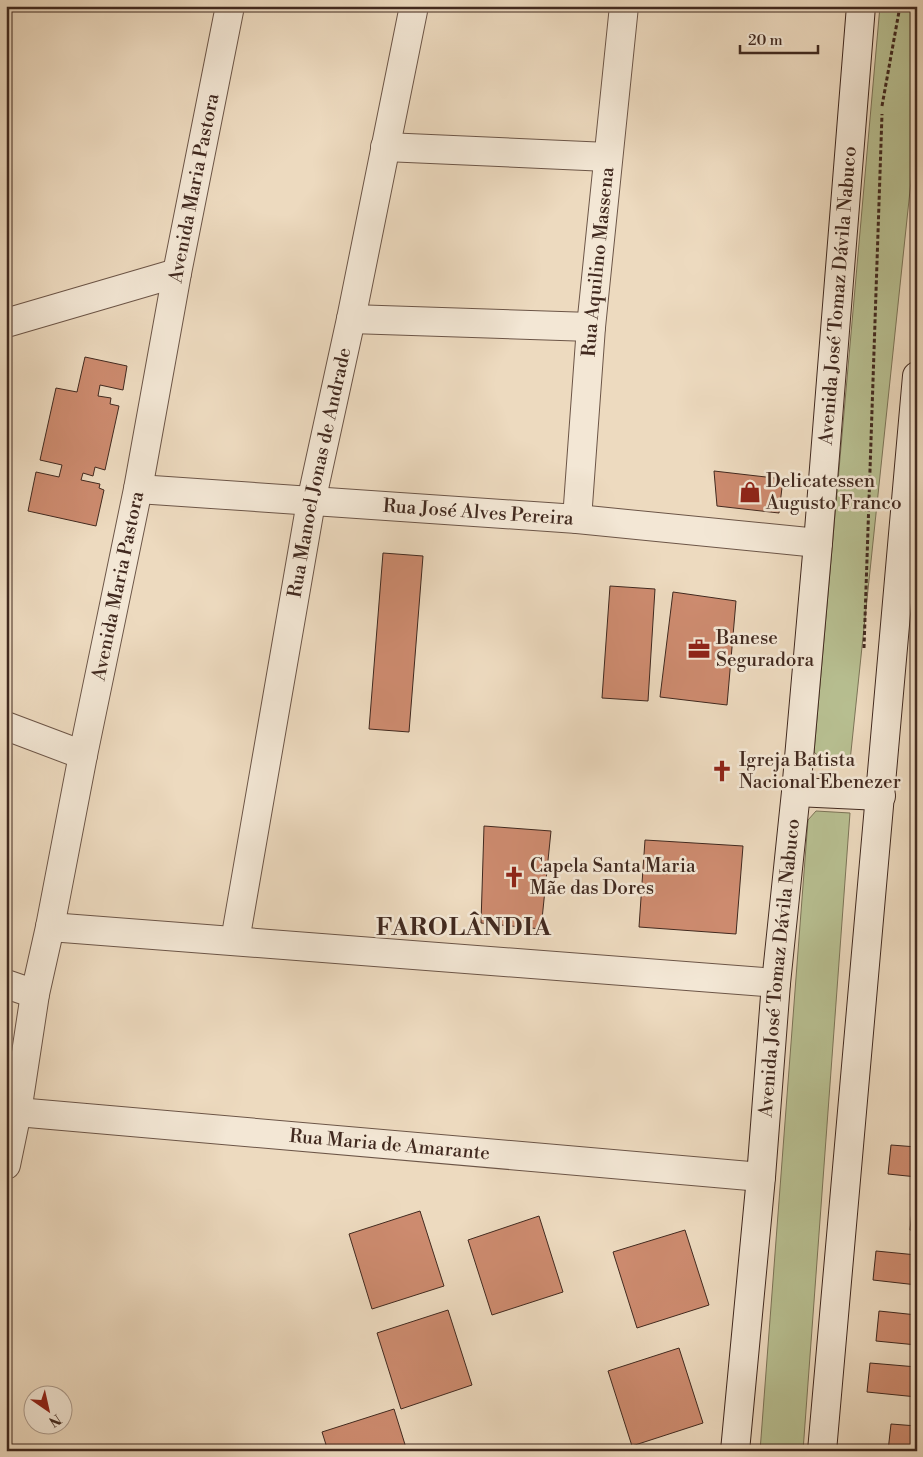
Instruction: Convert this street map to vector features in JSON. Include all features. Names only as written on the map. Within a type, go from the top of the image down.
[{"type":"street","name":"Avenida Maria Pastora","points":[[6,1165],[17,1112],[35,994],[138,489],[176,272],[230,6]]},
{"type":"street","name":"Rua Manoel Jonas de Andrade","points":[[235,941],[311,502],[414,6]]},
{"type":"street","name":"Rua Aquilino Massena","points":[[577,519],[590,327],[624,6]]},
{"type":"street","name":"Avenida José Tomaz Dávila Nabuco","points":[[735,1451],[761,1176],[776,983],[796,792],[818,543],[861,6]]},
{"type":"street","points":[[385,147],[608,157]]},
{"type":"street","points":[[6,323],[176,272]]},
{"type":"street","points":[[350,319],[590,327]]},
{"type":"street","points":[[822,1451],[917,376]]},
{"type":"street","name":"Rua José Alves Pereira","points":[[138,489],[577,519],[818,543]]},
{"type":"street","points":[[6,726],[83,755]]},
{"type":"street","points":[[796,792],[881,796]]},
{"type":"street","points":[[50,927],[776,983]]},
{"type":"street","points":[[6,984],[35,994]]},
{"type":"street","name":"Rua Maria de Amarante","points":[[17,1112],[761,1176]]},
{"type":"path","points":[[864,656],[882,108],[900,6]]},
{"type":"green space","points":[[880,6],[917,6],[917,124],[850,761],[827,764],[814,752]]},
{"type":"green space","points":[[816,811],[850,813],[803,1451],[760,1451],[808,820]]},
{"type":"building","points":[[85,357],[127,366],[123,390],[100,385],[98,396],[111,398],[110,404],[119,406],[105,470],[95,467],[93,476],[83,473],[81,480],[100,484],[99,488],[104,490],[96,526],[28,511],[36,472],[59,477],[62,465],[40,460],[56,388],[77,392]]},
{"type":"building","points":[[714,471],[783,479],[779,513],[717,506]]},
{"type":"building","points":[[383,553],[423,556],[409,732],[369,729]]},
{"type":"building","points":[[610,586],[655,589],[648,701],[602,698]]},
{"type":"building","name":"Banese Seguradora","points":[[673,592],[736,601],[727,705],[660,697]]},
{"type":"building","name":"Capela Santa Maria Mãe das Dores","points":[[484,826],[551,831],[541,929],[481,923]]},
{"type":"building","points":[[645,840],[743,846],[736,934],[639,927]]},
{"type":"building","points":[[891,1145],[917,1147],[917,1177],[888,1174]]},
{"type":"building","points":[[913,1200],[917,1201],[917,1231],[910,1230]]},
{"type":"building","points":[[420,1211],[444,1286],[372,1309],[349,1234]]},
{"type":"building","points":[[539,1216],[563,1292],[492,1315],[468,1240]]},
{"type":"building","points":[[685,1230],[709,1305],[637,1328],[613,1252]]},
{"type":"building","points":[[876,1251],[917,1255],[917,1285],[873,1280]]},
{"type":"building","points":[[448,1310],[472,1385],[401,1409],[377,1333]]},
{"type":"building","points":[[879,1311],[917,1315],[917,1345],[876,1341]]},
{"type":"building","points":[[679,1348],[703,1423],[632,1446],[608,1371]]},
{"type":"building","points":[[870,1363],[917,1367],[917,1397],[867,1392]]},
{"type":"building","points":[[394,1409],[407,1451],[328,1451],[322,1432]]},
{"type":"building","points":[[891,1424],[917,1426],[917,1451],[888,1451]]},
{"type":"place","name":"Delicatessen Augusto Franco","points":[[750,492]]},
{"type":"place","name":"Banese Seguradora","points":[[699,649]]},
{"type":"place","name":"Igreja Batista Nacional Ebenezer","points":[[722,771]]},
{"type":"place","name":"Capela Santa Maria Mãe das Dores","points":[[514,877]]},
{"type":"district","name":"FAROLÂNDIA","points":[[464,928]]}]
